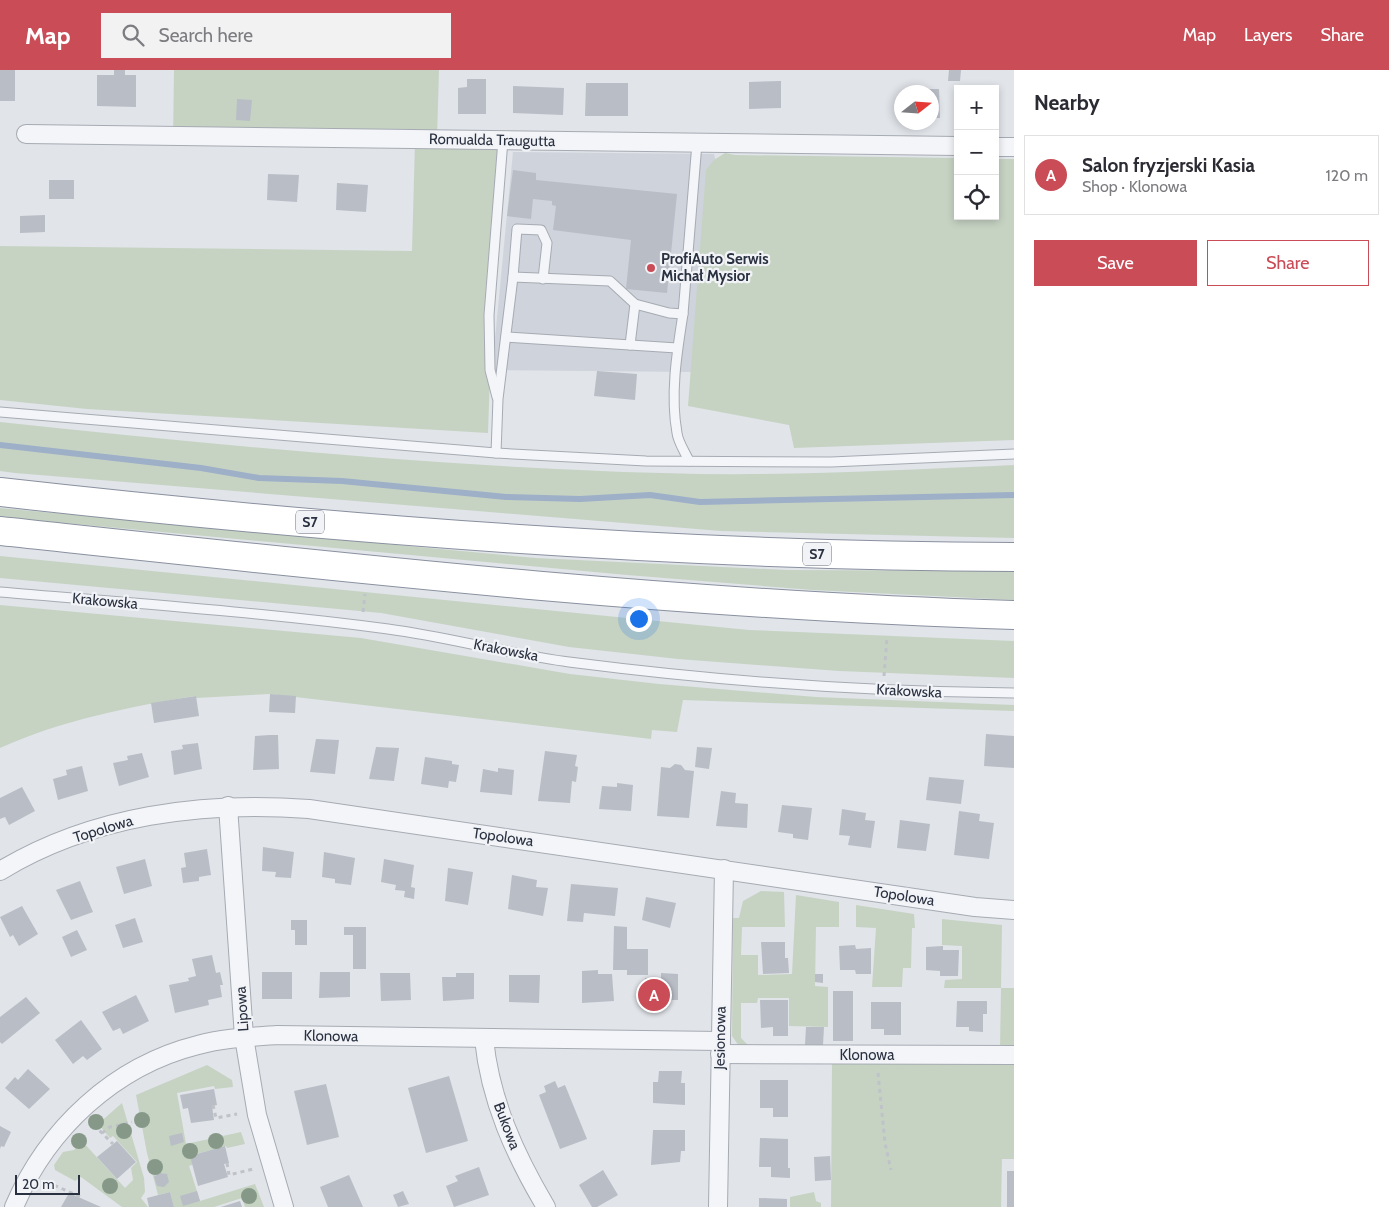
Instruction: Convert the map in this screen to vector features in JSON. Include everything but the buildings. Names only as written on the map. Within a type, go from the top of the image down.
[{"type":"highway","name":"S7","points":[[0,492],[232,516],[604,545],[786,554],[1014,557]]},
{"type":"highway","points":[[0,531],[426,576],[627,594],[763,604],[1014,615]]},
{"type":"street","name":"Romualda Traugutta","points":[[26,134],[954,146]]},
{"type":"street","points":[[999,147],[1014,147]]},
{"type":"street","name":"Topolowa","points":[[0,871],[50,846],[132,819],[228,806],[262,806],[309,809],[975,907],[1014,910]]},
{"type":"street","name":"Lipowa","points":[[228,806],[244,1037],[257,1115],[284,1207]]},
{"type":"street","name":"Jesionowa","points":[[718,1207],[724,869]]},
{"type":"street","name":"Klonowa","points":[[14,1207],[26,1180],[55,1136],[91,1101],[124,1075],[161,1056],[189,1047],[244,1037],[277,1035],[484,1039],[720,1047],[877,1055],[1014,1055]]},
{"type":"street","name":"Bukowa","points":[[484,1039],[489,1076],[502,1117],[526,1173],[546,1207]]},
{"type":"lane","points":[[498,399],[490,370],[488,339],[502,140]]},
{"type":"lane","points":[[688,461],[676,434],[677,348],[683,314],[697,143]]},
{"type":"lane","points":[[496,454],[498,399],[517,229],[541,230],[547,243],[543,279]]},
{"type":"lane","points":[[513,277],[610,281],[634,304],[669,313],[683,314]]},
{"type":"lane","points":[[630,345],[634,304]]},
{"type":"lane","points":[[506,337],[677,348]]},
{"type":"lane","points":[[0,412],[496,454],[688,461],[831,462],[1014,454]]},
{"type":"lane","name":"Krakowska","points":[[0,592],[363,626],[444,638],[567,661],[696,677],[938,692],[1014,693]]},
{"type":"path","points":[[363,616],[365,593]]},
{"type":"path","points":[[884,676],[887,637]]},
{"type":"path","points":[[877,1055],[880,1103],[891,1170]]},
{"type":"path","points":[[213,1105],[216,1118],[245,1112]]},
{"type":"path","points":[[89,1121],[113,1144]]},
{"type":"path","points":[[102,1133],[110,1127],[132,1122]]},
{"type":"path","points":[[227,1163],[229,1175],[259,1167]]},
{"type":"path","points":[[46,1176],[43,1181],[83,1198]]},
{"type":"shaded area","points":[[513,152],[714,154],[716,162],[691,372],[492,370]]},
{"type":"green space","points":[[174,70],[439,70],[437,138],[498,139],[488,433],[87,409],[0,400],[0,246],[412,251],[415,142],[173,139]]},
{"type":"green space","points":[[725,153],[735,155],[954,158],[954,220],[999,220],[999,159],[1014,159],[1014,440],[794,448],[789,425],[688,406],[706,170],[714,160]]},
{"type":"green space","points":[[0,422],[331,454],[579,470],[750,474],[1014,465],[1014,538],[721,531],[15,473],[0,471]]},
{"type":"green space","points":[[0,508],[536,558],[787,570],[1014,571],[1014,600],[813,590],[627,575],[43,521],[0,516]]},
{"type":"green space","points":[[0,556],[749,630],[1014,641],[1014,678],[839,671],[678,659],[569,647],[381,613],[0,578]]},
{"type":"green space","points":[[0,605],[361,638],[570,674],[659,684],[816,697],[1014,705],[1014,711],[683,700],[677,732],[652,730],[651,739],[270,694],[196,698],[195,696],[121,710],[72,722],[23,738],[0,748]]},
{"type":"green space","points":[[761,891],[784,892],[785,927],[742,927],[741,955],[758,955],[758,975],[792,974],[796,895],[839,902],[839,927],[816,927],[815,986],[828,987],[828,1027],[789,1026],[789,998],[758,998],[757,1003],[741,1003],[741,1038],[749,1046],[739,1046],[732,1036],[733,918],[739,918],[743,901]]},
{"type":"green space","points":[[856,905],[914,914],[915,928],[912,928],[911,968],[903,968],[902,987],[872,987],[876,928],[856,927]]},
{"type":"green space","points":[[942,919],[1002,925],[1001,988],[944,988],[945,980],[962,979],[962,946],[942,945]]},
{"type":"green space","points":[[1001,988],[1014,988],[1014,1048],[1000,1048]]},
{"type":"green space","points":[[832,1062],[1014,1063],[1014,1159],[1002,1159],[1001,1207],[831,1207]]},
{"type":"green space","points":[[207,1065],[232,1080],[233,1087],[215,1089],[214,1086],[177,1093],[186,1144],[241,1132],[245,1144],[227,1148],[226,1146],[193,1155],[195,1164],[189,1166],[200,1201],[255,1184],[264,1207],[245,1207],[242,1198],[214,1207],[174,1207],[170,1192],[158,1195],[147,1153],[136,1095]]},
{"type":"green space","points":[[122,1103],[144,1178],[145,1192],[141,1198],[148,1207],[122,1207],[81,1177],[75,1181],[55,1170],[54,1165],[63,1152],[74,1150],[82,1141],[125,1188],[133,1180],[131,1168],[137,1162],[113,1136],[110,1138],[98,1124]]},
{"type":"green space","points":[[814,1192],[816,1201],[821,1203],[821,1207],[790,1207],[790,1197]]},
{"type":"waterway","points":[[0,445],[201,468],[259,478],[342,481],[506,497],[580,499],[650,495],[700,502],[1014,495]]},
{"type":"place","name":"ProfiAuto Serwis Michał Mysior","points":[[651,268]]},
{"type":"place","name":"Salon fryzjerski Kasia","points":[[654,995]]}]
